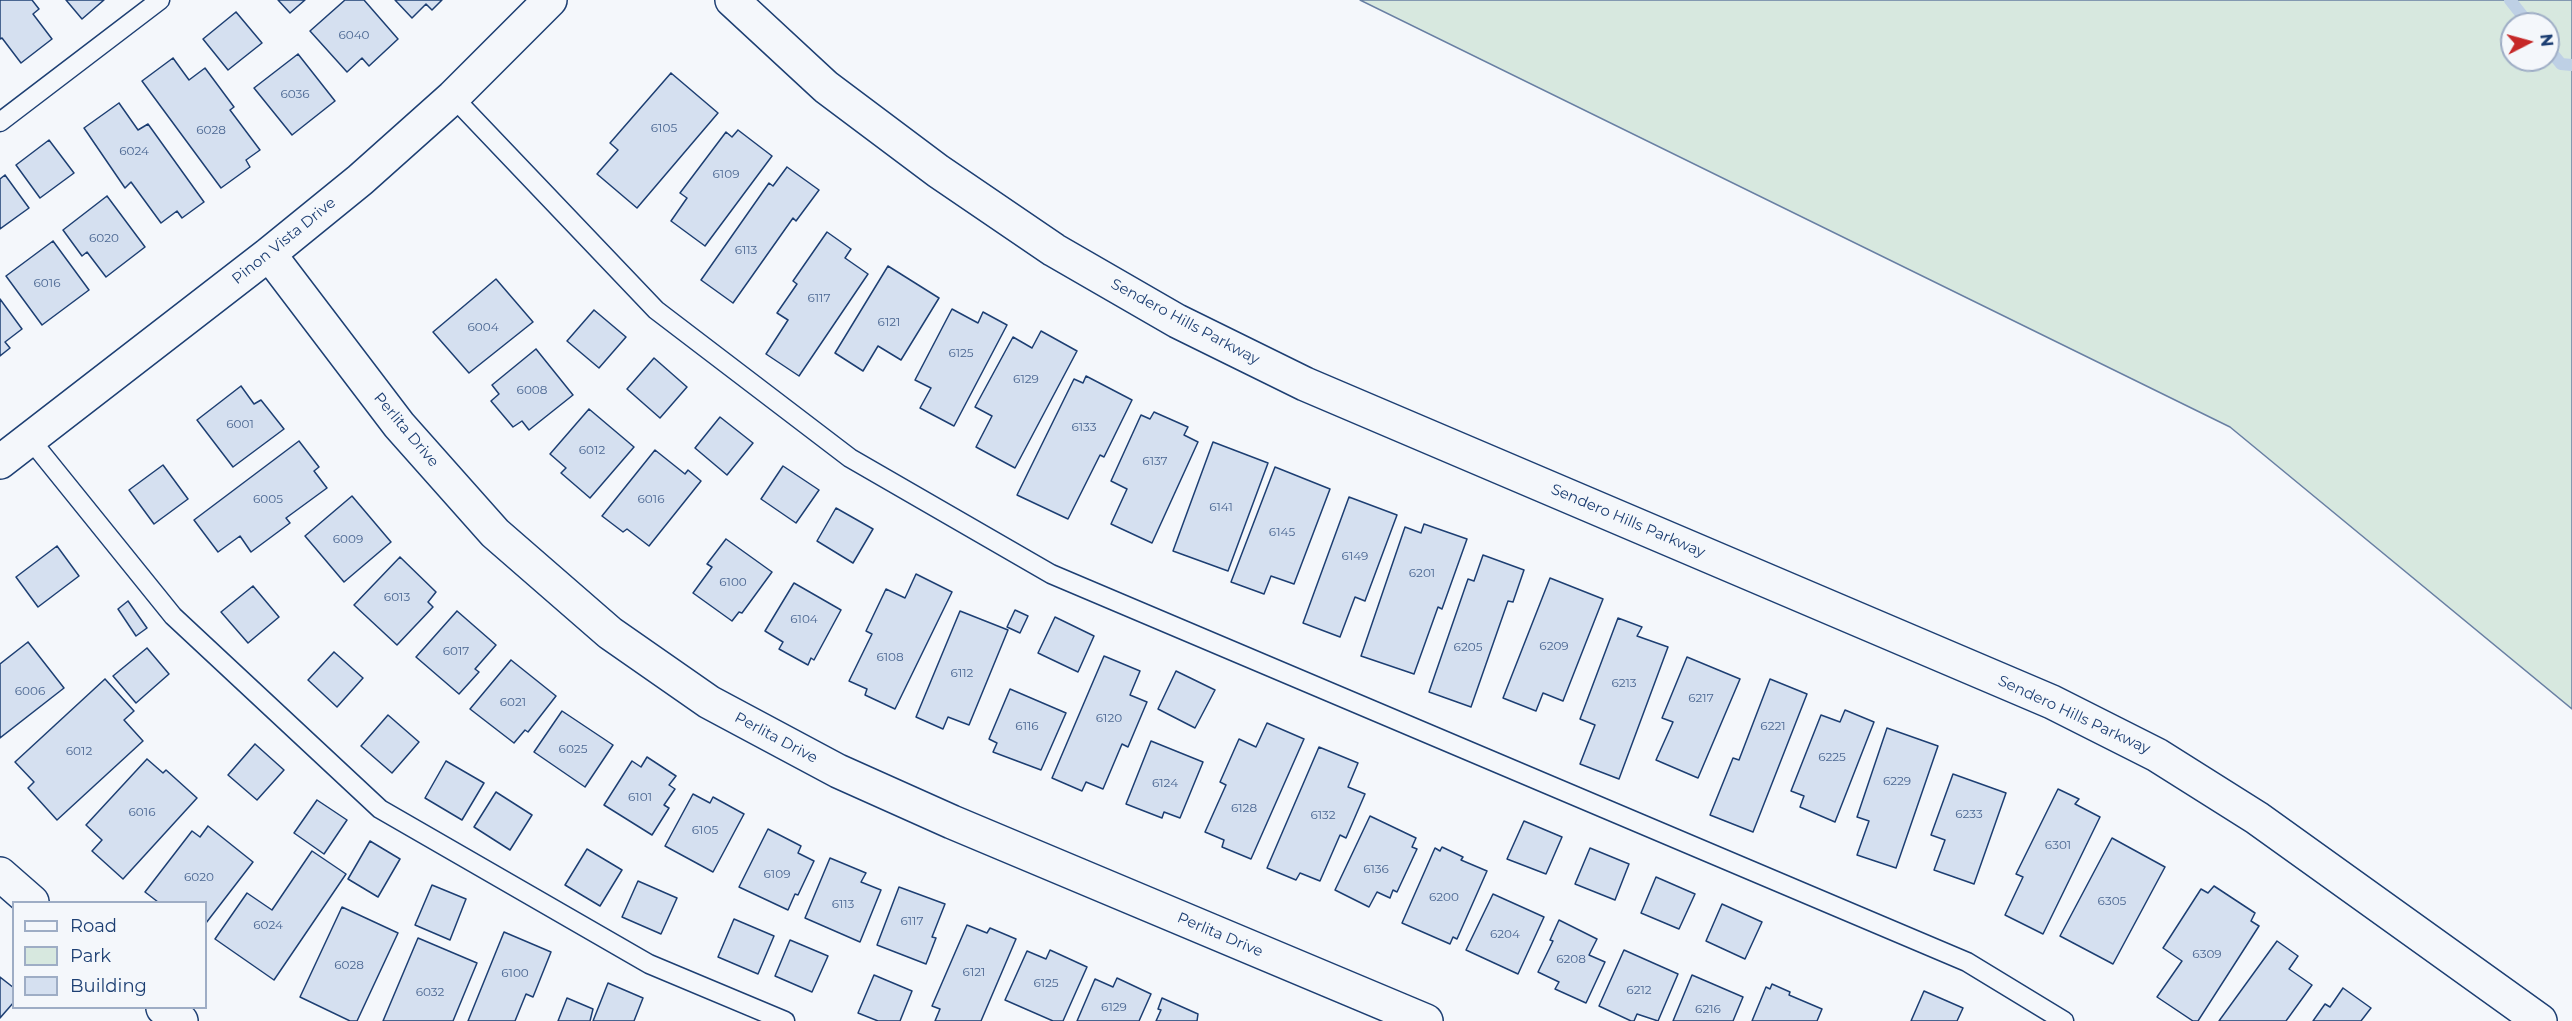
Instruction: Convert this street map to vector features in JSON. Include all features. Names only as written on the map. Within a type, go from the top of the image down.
[{"type":"street","name":"Pinon Vista Drive","points":[[0,462],[269,254],[360,180],[453,97],[550,0]]},
{"type":"street","name":"Sendero Hills Parkway","points":[[732,0],[826,87],[938,171],[1054,250],[1177,321],[1305,384],[2052,702],[2157,755],[2257,818],[2540,1021]]},
{"type":"street","name":"Perlita Drive","points":[[269,254],[399,425],[495,533],[610,633],[709,702],[859,780],[1426,1021]]},
{"type":"street","points":[[0,873],[30,901]]},
{"type":"street","points":[[164,1009],[181,1021]]},
{"type":"lane","points":[[0,122],[160,0]]},
{"type":"lane","points":[[453,97],[656,310],[850,458],[1041,568],[1967,962],[2064,1021]]},
{"type":"lane","points":[[30,439],[173,616],[380,810],[649,964],[785,1021]]},
{"type":"green space","points":[[1360,0],[2572,0],[2572,709],[2230,427]]},
{"type":"building","points":[[0,0],[32,0],[39,9],[33,14],[52,39],[21,63],[2,38],[0,39]]},
{"type":"building","points":[[66,0],[104,0],[82,19]]},
{"type":"building","points":[[278,0],[305,0],[290,13]]},
{"type":"building","points":[[345,0],[364,0],[398,39],[369,66],[362,58],[347,72],[310,31]]},
{"type":"building","points":[[395,0],[442,0],[432,10],[426,4],[412,18]]},
{"type":"building","points":[[236,12],[262,43],[228,70],[203,39]]},
{"type":"building","points":[[298,54],[335,101],[292,135],[254,88]]},
{"type":"building","points":[[173,58],[189,80],[205,68],[234,107],[230,110],[260,150],[246,160],[250,167],[221,188],[142,81]]},
{"type":"building","points":[[671,73],[718,113],[637,208],[597,174],[618,150],[610,143]]},
{"type":"building","points":[[119,103],[138,130],[148,124],[204,202],[182,218],[177,211],[161,223],[131,182],[125,188],[84,128]]},
{"type":"building","points":[[738,130],[772,156],[705,246],[671,221],[687,198],[680,193],[726,132],[732,137]]},
{"type":"building","points":[[49,140],[74,173],[40,198],[16,165]]},
{"type":"building","points":[[787,167],[819,190],[796,221],[793,218],[733,303],[701,280],[769,183],[773,186]]},
{"type":"building","points":[[5,175],[29,208],[0,229],[0,179]]},
{"type":"building","points":[[107,196],[145,247],[106,277],[87,252],[82,256],[63,230]]},
{"type":"building","points":[[827,232],[851,249],[845,258],[868,274],[799,376],[766,354],[788,320],[777,313],[797,284],[793,281]]},
{"type":"building","points":[[53,241],[89,290],[42,325],[6,276]]},
{"type":"building","points":[[888,266],[939,298],[901,360],[878,346],[863,371],[835,353]]},
{"type":"building","points":[[496,279],[533,322],[469,373],[433,332]]},
{"type":"building","points":[[0,299],[22,329],[5,342],[10,348],[0,356]]},
{"type":"building","points":[[952,309],[978,323],[983,312],[1007,325],[954,426],[920,408],[931,388],[915,380]]},
{"type":"building","points":[[594,310],[626,337],[599,368],[567,341]]},
{"type":"building","points":[[1041,331],[1077,351],[1015,468],[976,447],[992,416],[975,407],[1013,337],[1032,348]]},
{"type":"building","points":[[536,349],[573,395],[529,430],[522,421],[513,427],[491,401],[499,394],[492,385]]},
{"type":"building","points":[[654,358],[687,387],[660,418],[627,389]]},
{"type":"building","points":[[1086,376],[1132,400],[1104,457],[1100,455],[1068,519],[1017,495],[1074,379],[1083,383]]},
{"type":"building","points":[[241,386],[254,404],[261,400],[284,429],[233,467],[197,420]]},
{"type":"building","points":[[589,409],[634,447],[590,498],[561,473],[566,468],[550,454]]},
{"type":"building","points":[[1154,412],[1188,427],[1184,435],[1198,442],[1152,543],[1111,524],[1127,489],[1111,481],[1141,415],[1150,419]]},
{"type":"building","points":[[720,417],[753,443],[727,475],[695,448]]},
{"type":"building","points":[[299,441],[319,467],[314,471],[327,488],[286,518],[290,523],[251,552],[240,536],[218,552],[194,520]]},
{"type":"building","points":[[1213,442],[1268,463],[1228,571],[1173,551]]},
{"type":"building","points":[[655,450],[685,474],[688,470],[701,481],[649,546],[627,529],[623,532],[602,516]]},
{"type":"building","points":[[163,465],[188,499],[154,524],[129,490]]},
{"type":"building","points":[[783,466],[819,490],[796,523],[761,499]]},
{"type":"building","points":[[1275,467],[1330,489],[1294,584],[1271,576],[1264,594],[1231,582]]},
{"type":"building","points":[[352,496],[391,542],[344,582],[305,536]]},
{"type":"building","points":[[1349,497],[1397,515],[1365,601],[1355,597],[1340,637],[1303,623]]},
{"type":"building","points":[[836,508],[873,529],[853,563],[817,541]]},
{"type":"building","points":[[1424,524],[1467,539],[1442,609],[1438,607],[1414,674],[1361,656],[1405,527],[1421,533]]},
{"type":"building","points":[[726,539],[772,572],[742,613],[739,612],[732,621],[693,593],[712,567],[707,564]]},
{"type":"building","points":[[57,546],[79,576],[38,607],[16,577]]},
{"type":"building","points":[[1483,555],[1524,570],[1513,602],[1508,601],[1471,707],[1429,692],[1468,579],[1474,581]]},
{"type":"building","points":[[400,557],[436,592],[428,602],[433,607],[397,645],[354,605]]},
{"type":"building","points":[[916,574],[952,592],[895,709],[865,695],[867,689],[849,681],[872,634],[866,631],[886,589],[905,598]]},
{"type":"building","points":[[1550,578],[1603,599],[1563,701],[1543,693],[1536,711],[1503,698]]},
{"type":"building","points":[[794,583],[841,610],[814,660],[811,658],[808,665],[779,649],[783,642],[765,631]]},
{"type":"building","points":[[253,586],[279,617],[248,643],[221,612]]},
{"type":"building","points":[[128,601],[147,628],[136,636],[118,609]]},
{"type":"building","points":[[1015,610],[1028,616],[1020,633],[1007,627]]},
{"type":"building","points":[[457,611],[496,645],[475,669],[479,672],[459,694],[416,657]]},
{"type":"building","points":[[960,611],[1008,630],[969,725],[948,717],[943,729],[916,717]]},
{"type":"building","points":[[1055,617],[1094,636],[1078,672],[1038,653]]},
{"type":"building","points":[[1618,618],[1642,627],[1637,636],[1668,647],[1619,779],[1580,764],[1595,725],[1580,719]]},
{"type":"building","points":[[28,642],[64,688],[0,738],[0,664]]},
{"type":"building","points":[[147,648],[169,674],[136,703],[113,676]]},
{"type":"building","points":[[334,652],[363,678],[337,707],[308,680]]},
{"type":"building","points":[[1104,656],[1140,671],[1130,695],[1147,702],[1128,747],[1122,744],[1103,789],[1086,782],[1082,791],[1052,778]]},
{"type":"building","points":[[1687,657],[1740,679],[1698,778],[1656,760],[1673,722],[1662,718]]},
{"type":"building","points":[[511,660],[556,696],[528,732],[525,730],[514,743],[470,709]]},
{"type":"building","points":[[1176,671],[1215,690],[1195,728],[1158,709]]},
{"type":"building","points":[[105,679],[134,711],[124,720],[143,741],[57,820],[28,788],[34,782],[15,762]]},
{"type":"building","points":[[1770,679],[1807,694],[1753,832],[1710,815],[1733,758],[1739,760]]},
{"type":"building","points":[[1010,689],[1066,713],[1041,770],[993,752],[997,743],[989,739]]},
{"type":"building","points":[[1845,710],[1874,722],[1835,822],[1800,807],[1804,796],[1791,791],[1821,715],[1840,722]]},
{"type":"building","points":[[562,711],[613,745],[585,787],[534,752]]},
{"type":"building","points":[[388,715],[419,742],[392,773],[361,746]]},
{"type":"building","points":[[1267,723],[1304,739],[1251,859],[1222,847],[1224,840],[1205,832],[1226,785],[1220,782],[1239,739],[1256,747]]},
{"type":"building","points":[[1887,728],[1938,746],[1896,868],[1857,855],[1869,821],[1857,817]]},
{"type":"building","points":[[1151,741],[1203,762],[1180,818],[1164,812],[1162,818],[1126,804]]},
{"type":"building","points":[[255,744],[284,770],[257,800],[228,775]]},
{"type":"building","points":[[1319,747],[1358,763],[1348,787],[1365,794],[1346,838],[1340,835],[1320,881],[1300,873],[1296,880],[1267,868]]},
{"type":"building","points":[[647,757],[676,776],[669,785],[675,789],[664,805],[669,808],[652,835],[604,805],[632,761],[641,767]]},
{"type":"building","points":[[147,759],[163,773],[166,770],[197,798],[123,879],[92,851],[102,840],[86,825]]},
{"type":"building","points":[[446,761],[484,783],[462,820],[425,798]]},
{"type":"building","points":[[1953,774],[2006,793],[1974,884],[1934,870],[1945,840],[1931,835]]},
{"type":"building","points":[[2058,789],[2079,799],[2075,804],[2100,817],[2043,934],[2005,915],[2023,877],[2016,874]]},
{"type":"building","points":[[496,792],[532,815],[510,850],[474,827]]},
{"type":"building","points":[[693,794],[710,803],[713,797],[744,814],[713,872],[665,846]]},
{"type":"building","points":[[317,800],[347,820],[324,854],[294,833]]},
{"type":"building","points":[[1370,816],[1416,838],[1412,847],[1417,849],[1397,892],[1393,890],[1390,898],[1377,892],[1369,907],[1335,890]]},
{"type":"building","points":[[1524,821],[1562,837],[1546,874],[1507,859]]},
{"type":"building","points":[[208,826],[253,862],[207,922],[207,901],[157,901],[145,892],[192,831],[200,837]]},
{"type":"building","points":[[768,829],[801,846],[798,853],[814,861],[798,895],[795,894],[788,910],[739,887]]},
{"type":"building","points":[[2112,838],[2165,867],[2113,964],[2060,936]]},
{"type":"building","points":[[370,841],[400,859],[378,897],[348,879]]},
{"type":"building","points":[[1442,847],[1463,857],[1461,860],[1487,871],[1457,939],[1453,937],[1450,944],[1402,923],[1435,848],[1440,851]]},
{"type":"building","points":[[1590,848],[1629,864],[1615,900],[1575,884]]},
{"type":"building","points":[[587,849],[622,870],[600,906],[565,885]]},
{"type":"building","points":[[312,851],[346,874],[274,980],[215,939],[247,893],[272,910]]},
{"type":"building","points":[[830,858],[866,873],[861,882],[881,890],[860,942],[805,918]]},
{"type":"building","points":[[1656,877],[1695,894],[1679,929],[1641,913]]},
{"type":"building","points":[[638,881],[677,898],[661,934],[622,917]]},
{"type":"building","points":[[432,885],[466,899],[450,940],[415,925]]},
{"type":"building","points":[[2214,886],[2255,913],[2251,921],[2259,926],[2198,1021],[2193,1021],[2157,997],[2182,961],[2163,948],[2201,889],[2208,893]]},
{"type":"building","points":[[899,887],[945,904],[932,937],[936,938],[926,964],[877,945]]},
{"type":"building","points":[[1493,894],[1544,917],[1518,974],[1466,950]]},
{"type":"building","points":[[1722,904],[1762,922],[1745,959],[1706,941]]},
{"type":"building","points":[[342,907],[398,933],[357,1021],[350,1021],[300,997]]},
{"type":"building","points":[[734,919],[774,936],[758,974],[718,957]]},
{"type":"building","points":[[1559,920],[1597,939],[1589,955],[1605,962],[1586,1003],[1555,989],[1559,982],[1538,972],[1553,941],[1550,940]]},
{"type":"building","points":[[967,925],[987,933],[990,928],[1016,939],[981,1021],[935,1021],[940,1009],[932,1006]]},
{"type":"building","points":[[504,932],[551,952],[533,997],[526,994],[515,1021],[468,1021]]},
{"type":"building","points":[[418,938],[477,963],[453,1021],[383,1021]]},
{"type":"building","points":[[790,940],[828,956],[812,992],[775,976]]},
{"type":"building","points":[[2277,941],[2298,956],[2289,969],[2312,985],[2286,1021],[2219,1021]]},
{"type":"building","points":[[1050,950],[1087,967],[1063,1021],[1053,1021],[1005,1000],[1027,951],[1046,959]]},
{"type":"building","points":[[1624,950],[1678,974],[1658,1021],[1637,1014],[1634,1021],[1631,1021],[1599,1006]]},
{"type":"building","points":[[874,975],[912,991],[900,1021],[878,1021],[858,1013]]},
{"type":"building","points":[[1692,975],[1743,997],[1733,1021],[1673,1021]]},
{"type":"building","points":[[0,977],[12,986],[12,1004],[0,1018]]},
{"type":"building","points":[[1117,978],[1151,994],[1139,1021],[1077,1021],[1095,979],[1113,987]]},
{"type":"building","points":[[608,983],[643,998],[634,1021],[593,1021]]},
{"type":"building","points":[[1772,984],[1790,992],[1789,995],[1822,1009],[1817,1021],[1752,1021],[1766,987],[1770,989]]},
{"type":"building","points":[[2343,988],[2371,1008],[2361,1021],[2313,1021],[2325,1004],[2330,1007]]},
{"type":"building","points":[[1924,991],[1963,1008],[1957,1021],[1911,1021]]},
{"type":"building","points":[[567,998],[593,1009],[590,1021],[558,1021]]},
{"type":"building","points":[[1162,998],[1198,1014],[1197,1021],[1156,1021],[1161,1010],[1158,1009]]},
{"type":"waterway","points":[[2510,0],[2520,12]]},
{"type":"waterway","points":[[2560,63],[2572,65]]}]
